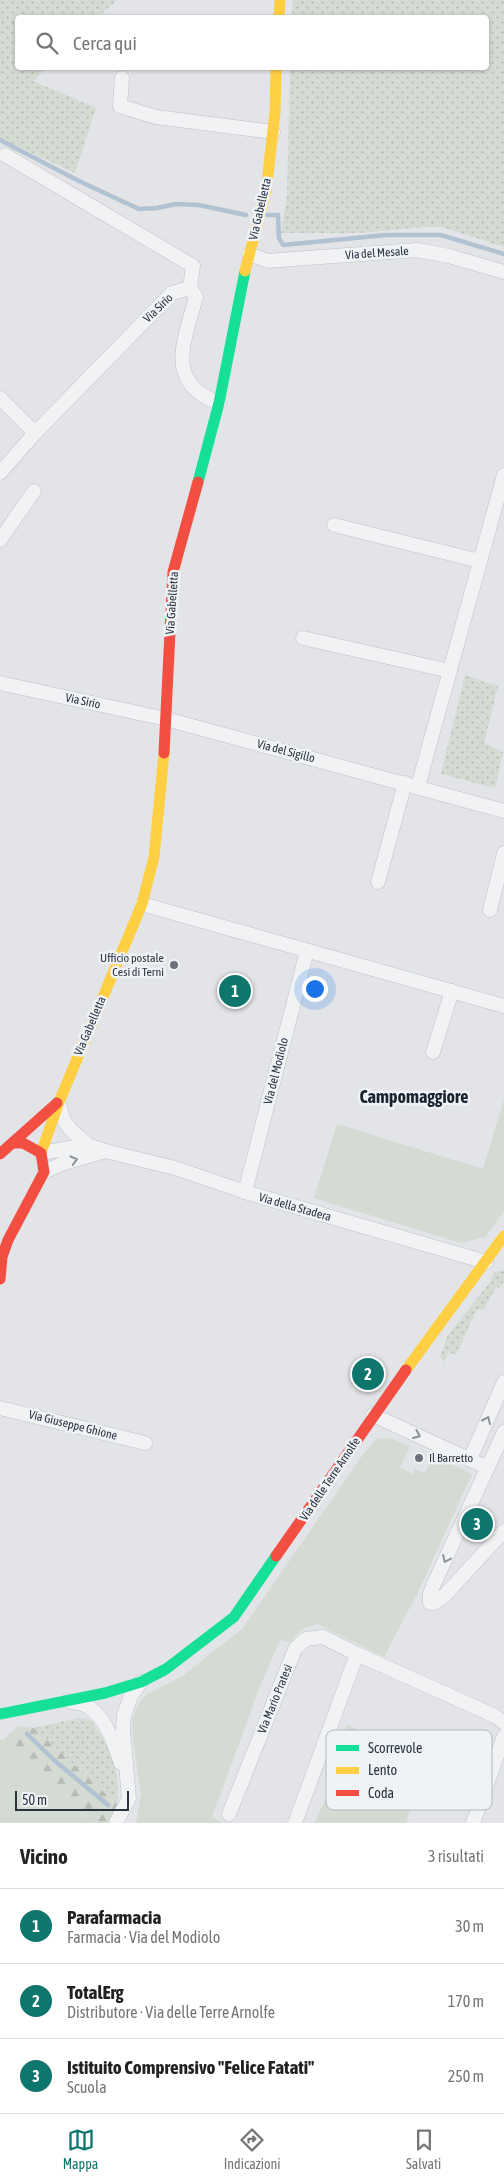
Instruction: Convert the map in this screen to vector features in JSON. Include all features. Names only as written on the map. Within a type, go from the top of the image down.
[{"type":"street","points":[[279,15],[280,0]]},
{"type":"street","name":"Via Gabelletta","points":[[44,1172],[41,1153],[59,1102],[142,904],[154,857],[166,719],[173,572],[219,403],[231,329],[266,191],[273,132],[276,70]]},
{"type":"street","points":[[122,78],[120,106],[156,117],[273,132]]},
{"type":"street","points":[[5,155],[193,266],[190,288],[196,297],[181,356],[181,363],[191,384],[209,399],[219,403]]},
{"type":"street","name":"Via del Mesale","points":[[249,254],[268,261],[417,250],[449,256],[504,272]]},
{"type":"street","name":"Via Sirio","points":[[0,473],[35,433],[172,293],[190,288]]},
{"type":"street","points":[[0,398],[35,433]]},
{"type":"street","points":[[378,882],[450,671],[504,475]]},
{"type":"street","points":[[0,540],[34,491]]},
{"type":"street","points":[[334,525],[480,561]]},
{"type":"street","points":[[303,638],[450,671]]},
{"type":"street","name":"Via Sirio","points":[[0,684],[166,719]]},
{"type":"street","name":"Via del Sigillo","points":[[166,719],[412,784],[504,811]]},
{"type":"street","points":[[490,910],[504,853]]},
{"type":"street","points":[[142,904],[504,1006]]},
{"type":"street","name":"Via del Modiolo","points":[[245,1192],[306,951]]},
{"type":"street","points":[[433,1052],[452,992]]},
{"type":"street","name":"Via Gabelletta","points":[[0,1154],[59,1102]]},
{"type":"street","name":"Via della Stadera","points":[[59,1102],[63,1119],[70,1129],[88,1145],[175,1168],[245,1192],[486,1262]]},
{"type":"street","points":[[13,1143],[23,1143],[41,1153]]},
{"type":"street","name":"Via della Stadera","points":[[41,1153],[88,1145]]},
{"type":"street","points":[[0,1279],[4,1243],[44,1172],[61,1164],[105,1151]]},
{"type":"street","name":"Via delle Terre Arnolfe","points":[[0,1720],[3,1712],[105,1693],[141,1682],[166,1669],[234,1617],[373,1415],[486,1262],[499,1252],[504,1236]]},
{"type":"street","points":[[470,1459],[504,1382]]},
{"type":"street","name":"Via Giuseppe Ghione","points":[[0,1408],[145,1443]]},
{"type":"street","points":[[373,1415],[488,1468]]},
{"type":"street","points":[[504,1432],[433,1586],[430,1594],[430,1603],[434,1603],[445,1595],[504,1531]]},
{"type":"street","name":"Via Mario Pratesi","points":[[230,1814],[295,1649],[306,1639],[323,1637],[495,1716],[504,1723]]},
{"type":"street","points":[[329,1730],[357,1654]]},
{"type":"street","points":[[116,1823],[129,1798],[123,1730],[124,1715],[131,1696],[141,1682]]},
{"type":"street","points":[[68,1701],[86,1706],[101,1720],[112,1739],[128,1780]]},
{"type":"street","points":[[492,1769],[504,1736]]},
{"type":"street","points":[[295,1823],[326,1738]]},
{"type":"street","points":[[472,1823],[477,1810]]},
{"type":"green space","points":[[0,0],[117,0],[100,15],[15,15],[15,70],[44,70],[33,81],[96,108],[75,173],[0,138]]},
{"type":"green space","points":[[293,0],[504,0],[504,247],[442,227],[359,233],[281,233],[287,196],[290,70],[489,70],[489,15],[292,15]]},
{"type":"green space","points":[[465,675],[498,686],[484,743],[503,752],[495,788],[441,774]]},
{"type":"green space","points":[[504,1099],[504,1211],[485,1237],[461,1243],[314,1198],[337,1124],[483,1169]]},
{"type":"green space","points":[[504,1270],[504,1281],[500,1288],[496,1287],[484,1310],[477,1309],[456,1355],[448,1352],[444,1362],[440,1357],[448,1335],[491,1281],[494,1272]]},
{"type":"green space","points":[[390,1438],[410,1446],[400,1467],[412,1474],[415,1469],[425,1473],[434,1456],[472,1474],[421,1586],[384,1657],[317,1624],[302,1629],[290,1642],[280,1640],[260,1686],[212,1817],[222,1823],[136,1823],[141,1794],[132,1721],[138,1705],[147,1694],[181,1677],[242,1629],[364,1453],[377,1439]]},
{"type":"green space","points":[[80,1718],[91,1720],[113,1759],[118,1790],[117,1804],[34,1728]]},
{"type":"green space","points":[[347,1725],[359,1730],[345,1730]]},
{"type":"green space","points":[[18,1726],[34,1728],[117,1804],[108,1823],[91,1823],[54,1780],[19,1757],[3,1740]]},
{"type":"green space","points":[[0,1740],[3,1740],[19,1757],[54,1780],[91,1823],[0,1823]]},
{"type":"green space","points":[[326,1799],[326,1810],[410,1810],[406,1823],[314,1823]]},
{"type":"waterway","points":[[0,140],[79,181],[139,209],[176,204],[199,205],[246,215]]},
{"type":"waterway","points":[[267,215],[278,215],[279,238],[283,245],[386,235],[441,235],[504,254]]},
{"type":"waterway","points":[[27,1734],[55,1761],[108,1805]]},
{"type":"traffic: fast","points":[[198,482],[219,403],[245,271]]},
{"type":"traffic: fast","points":[[0,1714],[105,1693],[141,1682],[166,1669],[234,1617],[276,1556]]},
{"type":"traffic: slow","points":[[279,15],[280,0]]},
{"type":"traffic: slow","points":[[245,271],[266,191],[275,113],[276,70]]},
{"type":"traffic: slow","points":[[41,1153],[59,1102],[142,904],[154,857],[164,753]]},
{"type":"traffic: slow","points":[[406,1370],[504,1236]]},
{"type":"traffic: jam","points":[[164,753],[173,572],[198,482]]},
{"type":"traffic: jam","points":[[0,1154],[57,1103]]},
{"type":"traffic: jam","points":[[0,1279],[2,1257],[8,1240],[44,1172],[41,1153],[23,1143],[13,1143]]},
{"type":"traffic: jam","points":[[276,1556],[406,1370]]},
{"type":"place","name":"Ufficio postale Cesi di Terni","points":[[174,965]]},
{"type":"place","name":"Parafarmacia","points":[[235,991]]},
{"type":"place","name":"TotalErg","points":[[368,1374]]},
{"type":"place","name":"Il Barretto","points":[[419,1458]]},
{"type":"place","name":"Istituito Comprensivo \"Felice Fatati\"","points":[[477,1524]]},
{"type":"district","name":"Campomaggiore","points":[[414,1097]]}]
